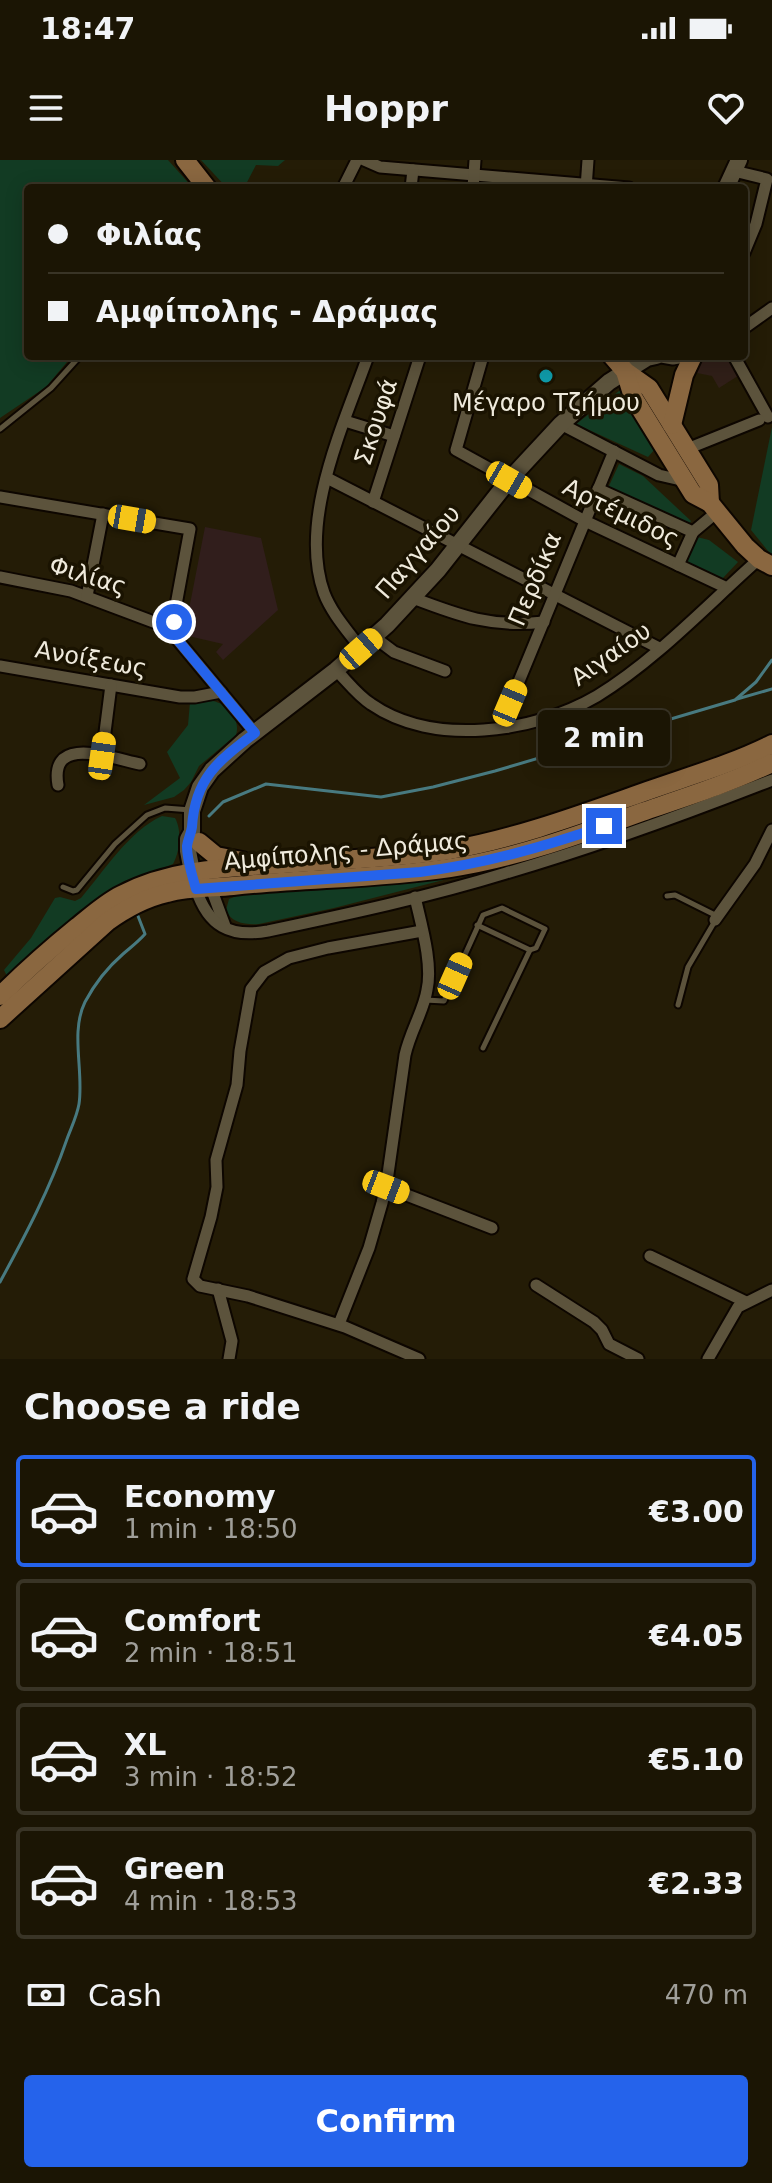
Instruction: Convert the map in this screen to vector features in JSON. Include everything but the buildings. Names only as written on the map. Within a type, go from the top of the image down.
[{"type":"main road","points":[[185,160],[204,184]]},
{"type":"main road","points":[[728,184],[736,165]]},
{"type":"main road","points":[[615,360],[649,388],[709,485],[714,508]]},
{"type":"main road","points":[[625,371],[644,360]]},
{"type":"main road","points":[[672,425],[690,360]]},
{"type":"main road","points":[[625,371],[633,397],[693,494],[714,508],[734,533],[766,562]]},
{"type":"main road","name":"Παγγαίου","points":[[194,826],[198,792],[218,764],[374,637],[413,598],[509,480],[561,424],[625,371]]},
{"type":"main road","name":"Αμφίπολης - Δράμας","points":[[201,880],[313,862],[432,852],[505,837],[601,807],[772,744]]},
{"type":"main road","name":"Αμφίπολης - Δράμας","points":[[0,996],[47,951],[163,879],[420,872],[491,861],[604,826],[772,763]]},
{"type":"main road","points":[[194,826],[216,856],[235,861],[313,862]]},
{"type":"main road","points":[[194,826],[201,880]]},
{"type":"main road","name":"Αμφίπολης - Δράμας","points":[[0,1019],[131,899]]},
{"type":"street","points":[[345,184],[357,160]]},
{"type":"street","points":[[364,160],[380,167],[473,182],[530,184]]},
{"type":"street","points":[[473,182],[475,160]]},
{"type":"street","points":[[586,184],[588,160]]},
{"type":"street","points":[[736,165],[770,180],[748,243]]},
{"type":"street","points":[[411,184],[413,170]]},
{"type":"street","points":[[748,325],[772,308]]},
{"type":"street","points":[[361,649],[329,604],[321,580],[318,534],[327,478],[367,360]]},
{"type":"street","name":"Σκουφά","points":[[373,502],[419,360]]},
{"type":"street","name":"Αρτέμιδος","points":[[482,360],[456,450],[585,521],[727,588]]},
{"type":"street","points":[[687,449],[764,418],[736,360]]},
{"type":"street","points":[[345,421],[394,436]]},
{"type":"street","points":[[561,424],[659,475],[685,481]]},
{"type":"street","name":"Περδίκα","points":[[508,727],[510,703],[614,451]]},
{"type":"street","points":[[327,478],[659,648]]},
{"type":"street","points":[[598,489],[693,532]]},
{"type":"street","points":[[0,497],[190,529],[171,632]]},
{"type":"street","points":[[678,565],[693,532],[714,508]]},
{"type":"street","points":[[87,596],[103,514]]},
{"type":"street","name":"Αιγαίου","points":[[336,670],[371,704],[401,720],[429,728],[456,730],[508,727],[539,719],[596,696],[659,648],[727,588],[766,562]]},
{"type":"street","name":"Φιλίας","points":[[0,577],[87,596],[153,621],[171,632],[255,733]]},
{"type":"street","points":[[413,598],[479,621],[504,624],[544,622]]},
{"type":"street","points":[[374,637],[394,652],[445,671]]},
{"type":"street","name":"Ανοίξεως","points":[[0,666],[188,697],[221,692]]},
{"type":"street","points":[[102,756],[111,685]]},
{"type":"street","points":[[58,785],[55,773],[58,763],[68,754],[83,753],[140,764]]},
{"type":"street","points":[[201,880],[203,906],[215,923],[240,933],[258,933],[415,897],[526,867],[772,780]]},
{"type":"street","points":[[716,918],[755,864],[772,830]]},
{"type":"street","points":[[339,1324],[369,1248],[386,1187],[405,1055],[428,979],[415,897]]},
{"type":"street","points":[[419,1359],[339,1324],[200,1286],[193,1279],[217,1187],[216,1160],[237,1085],[251,989],[264,972],[289,958],[422,931]]},
{"type":"street","points":[[386,1187],[492,1228]]},
{"type":"street","points":[[650,1256],[746,1302]]},
{"type":"street","points":[[536,1285],[594,1322],[609,1344],[638,1359]]},
{"type":"street","points":[[218,1289],[232,1341],[229,1359]]},
{"type":"street","points":[[708,1359],[736,1311],[746,1302],[772,1290]]},
{"type":"lane","points":[[0,429],[51,388],[76,360]]},
{"type":"lane","points":[[63,887],[77,890],[115,844],[150,813],[170,807],[194,826]]},
{"type":"lane","points":[[667,896],[675,895],[716,918],[688,967],[678,1005]]},
{"type":"lane","points":[[424,1000],[444,1001],[477,925],[483,915],[502,908],[545,929],[536,948],[530,950],[477,925]]},
{"type":"lane","points":[[483,1048],[530,950]]},
{"type":"shaded area","points":[[732,360],[741,374],[719,388],[712,376],[697,373],[701,362]]},
{"type":"shaded area","points":[[205,527],[261,538],[278,610],[223,660],[216,652],[223,644],[184,635]]},
{"type":"green space","points":[[0,160],[168,160],[189,184],[24,184],[24,360],[69,360],[46,387],[0,418]]},
{"type":"green space","points":[[201,160],[285,160],[278,166],[256,165],[246,184],[223,184]]},
{"type":"green space","points":[[623,388],[655,449],[648,457],[576,424]]},
{"type":"green space","points":[[772,427],[772,556],[751,530]]},
{"type":"green space","points":[[619,464],[643,476],[691,521],[689,525],[608,488]]},
{"type":"green space","points":[[697,537],[709,540],[738,562],[722,579],[682,561]]},
{"type":"green space","points":[[213,701],[224,705],[232,714],[237,724],[236,735],[199,766],[184,790],[174,797],[144,805],[180,778],[167,752],[188,725],[190,702]]},
{"type":"green space","points":[[162,816],[175,818],[179,829],[179,847],[173,864],[115,888],[49,937],[7,976],[4,970],[31,938],[55,898],[75,901],[81,898],[128,841]]},
{"type":"green space","points":[[463,875],[259,924],[240,922],[231,918],[226,910],[229,899],[239,895]]},
{"type":"waterway","points":[[209,816],[223,802],[266,784],[381,797],[495,771],[735,700],[756,682],[772,660]]},
{"type":"waterway","points":[[737,699],[772,689]]},
{"type":"waterway","points":[[0,1282],[45,1194],[77,1113],[80,1092],[78,1026],[85,1002],[107,970],[145,934],[138,916]]},
{"type":"place","name":"Μέγαρο Τζήμου","points":[[546,376]]},
{"type":"route","points":[[174,622],[171,632],[255,733],[218,764],[198,792],[187,845],[196,889],[451,868],[526,852],[604,826]]}]
